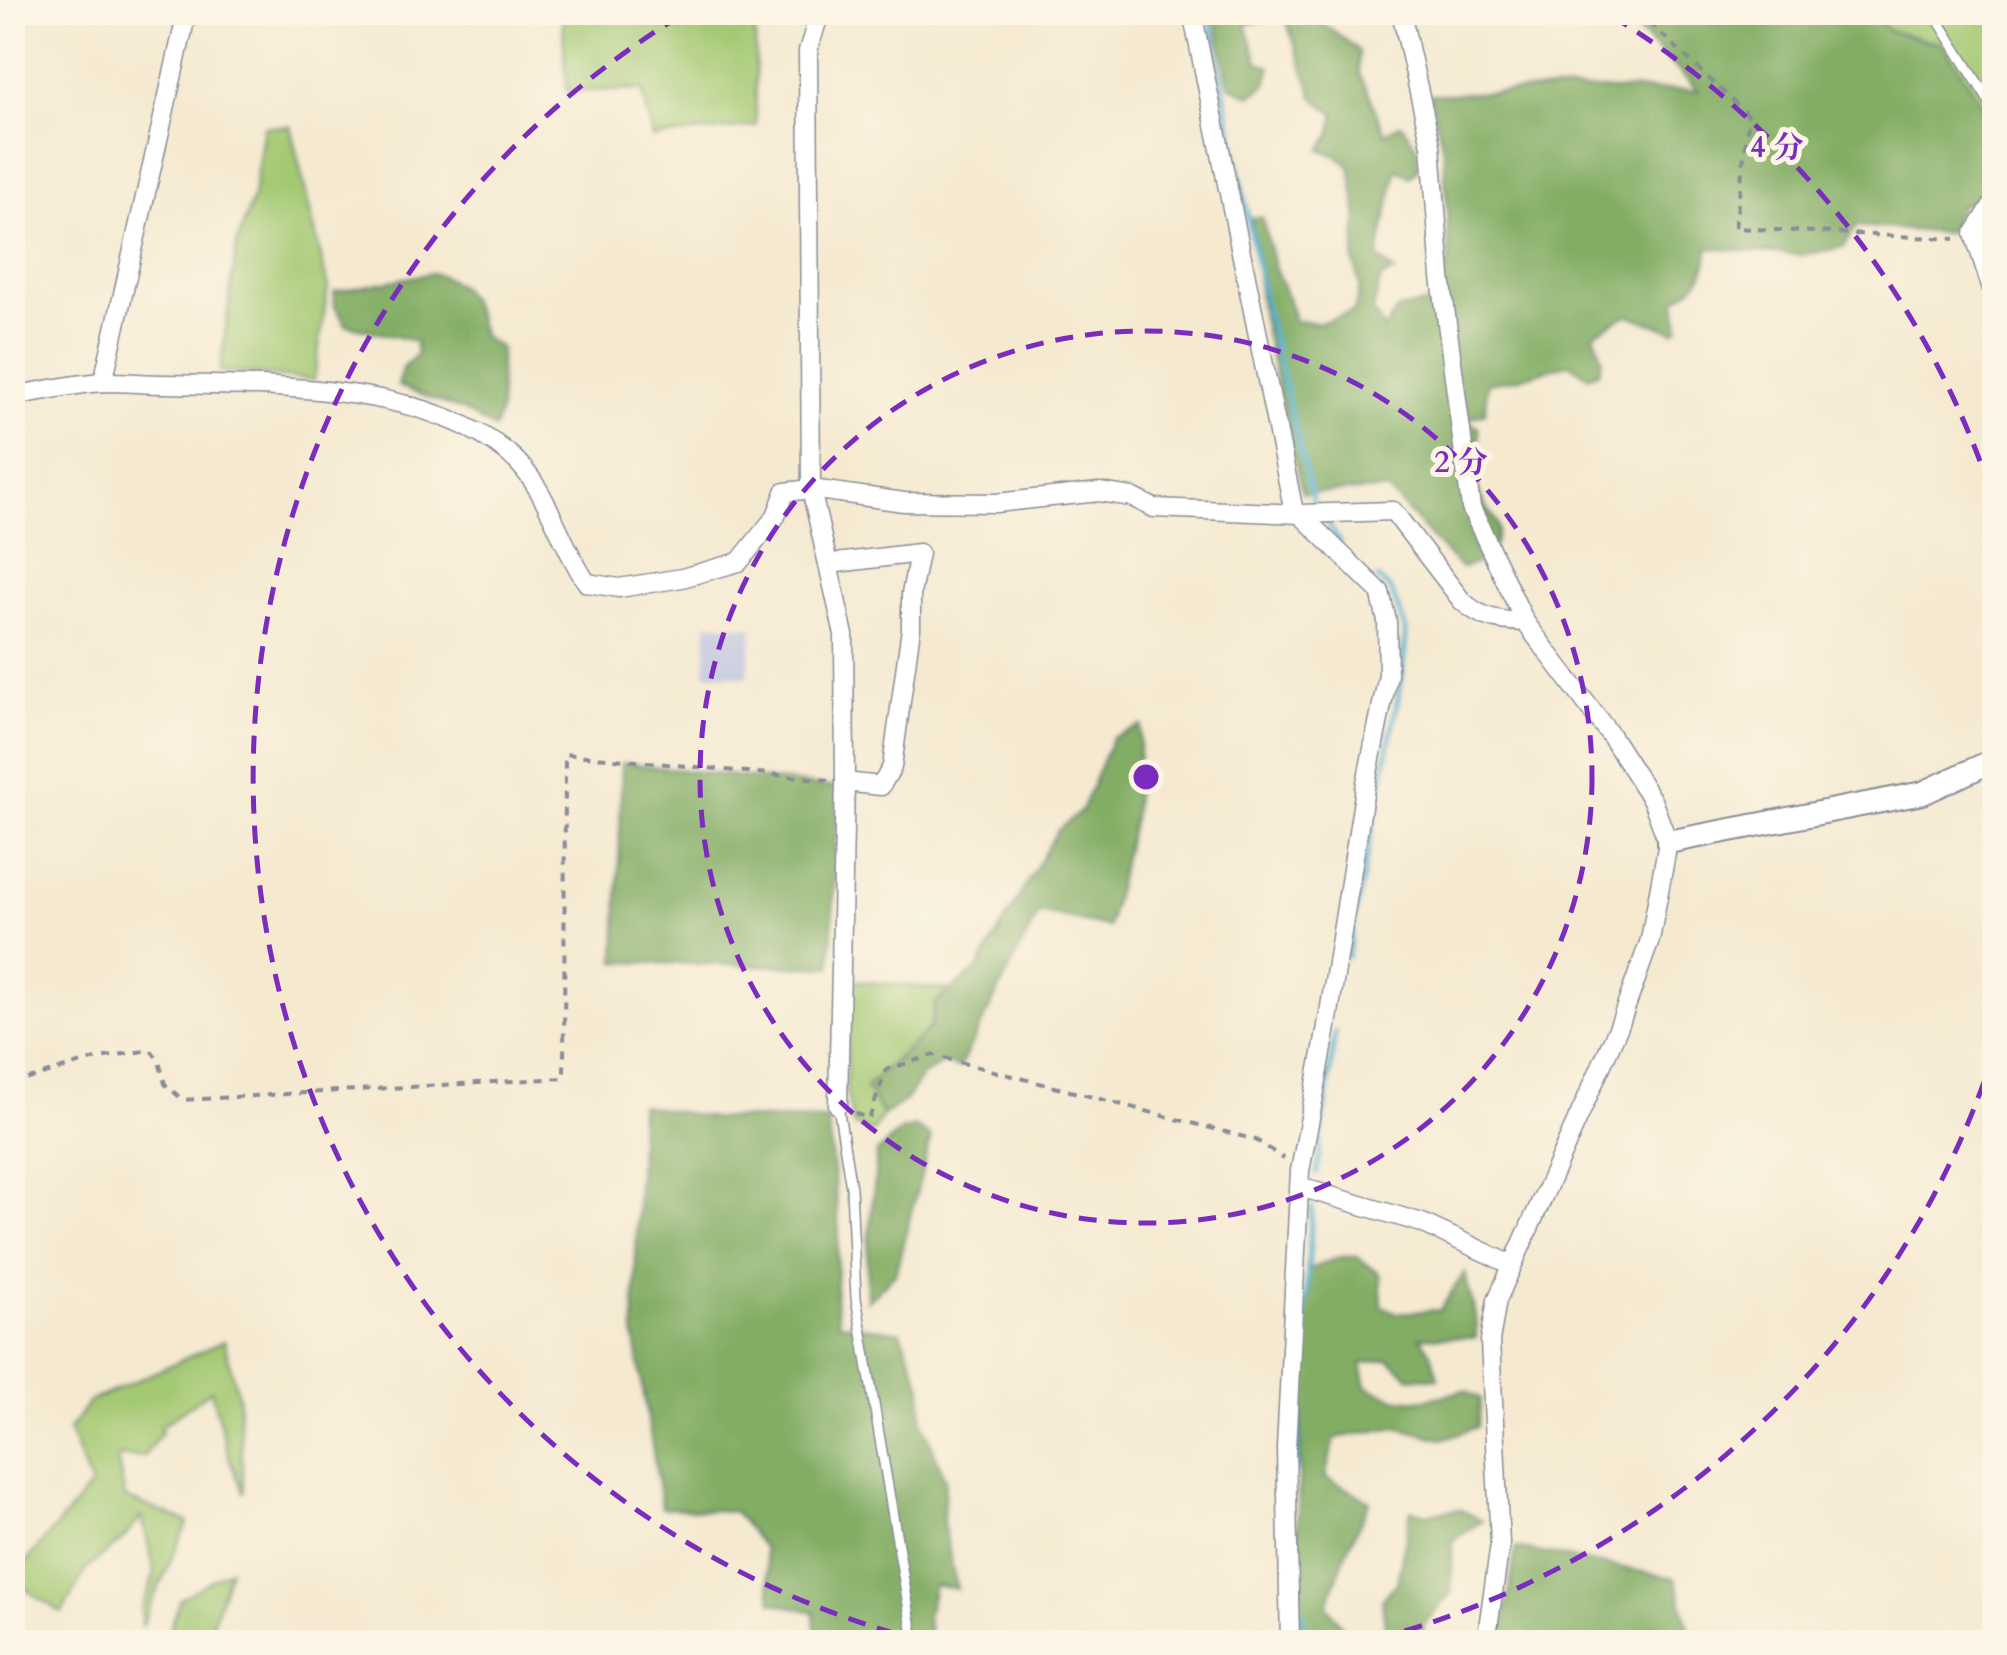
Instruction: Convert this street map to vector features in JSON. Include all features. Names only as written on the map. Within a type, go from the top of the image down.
[{"type":"street","points":[[103,382],[187,12]]},
{"type":"street","points":[[820,12],[808,51],[811,489],[844,635],[838,1105]]},
{"type":"street","points":[[1192,12],[1297,513],[1380,592],[1387,621],[1388,675],[1365,788],[1300,1179],[1286,1448],[1290,1642]]},
{"type":"street","points":[[1401,12],[1430,144],[1441,277],[1472,508],[1525,622],[1612,736],[1652,800],[1668,842],[1650,940],[1619,1026],[1497,1300],[1490,1342],[1500,1544],[1486,1642]]},
{"type":"street","points":[[1994,203],[1974,234],[1994,295]]},
{"type":"street","points":[[12,407],[23,394],[103,382],[224,382],[386,399],[428,409],[475,429],[510,455],[536,482],[570,558],[587,583],[619,588],[682,578],[740,562],[776,516],[785,492],[811,489],[904,502],[996,503],[1099,492],[1132,497],[1154,508],[1297,513],[1393,511],[1475,613],[1492,620],[1525,622]]},
{"type":"street","points":[[828,564],[919,553],[892,766],[881,786],[845,782]]},
{"type":"street","points":[[1668,842],[1922,793],[1994,760]]},
{"type":"street","points":[[1300,1179],[1422,1223],[1510,1264]]},
{"type":"lane","points":[[1933,12],[1994,109]]},
{"type":"lane","points":[[838,1105],[851,1188],[856,1298],[886,1462],[911,1642]]},
{"type":"path","points":[[1638,12],[1749,116],[1734,228],[1974,240]]},
{"type":"path","points":[[12,1084],[99,1058],[151,1050],[160,1061],[166,1084],[183,1100],[564,1078],[565,754],[845,782]]},
{"type":"path","points":[[838,1105],[869,1120],[886,1070],[934,1055],[1256,1140],[1300,1179]]},
{"type":"path","points":[[12,1246],[18,1288],[12,1290]]},
{"type":"shaded area","points":[[707,623],[753,627],[748,677],[705,673]]},
{"type":"green space","points":[[562,13],[755,13],[756,126],[653,138],[642,90],[567,91]]},
{"type":"green space","points":[[1214,13],[1309,13],[1359,52],[1360,75],[1386,133],[1401,124],[1417,147],[1418,169],[1410,177],[1397,168],[1378,257],[1394,272],[1381,278],[1373,310],[1384,330],[1398,309],[1437,302],[1449,257],[1444,153],[1430,95],[1698,90],[1621,13],[1875,13],[1888,31],[1943,44],[1994,123],[1994,181],[1978,199],[1961,205],[1947,233],[1857,226],[1843,247],[1801,255],[1708,248],[1700,278],[1676,299],[1679,327],[1675,331],[1628,315],[1594,333],[1602,358],[1599,371],[1588,376],[1569,363],[1487,383],[1485,413],[1465,420],[1478,427],[1478,488],[1498,527],[1489,559],[1462,568],[1387,490],[1302,493],[1262,317],[1251,218],[1261,217],[1294,321],[1320,323],[1354,312],[1360,287],[1354,260],[1358,219],[1350,166],[1336,155],[1320,150],[1331,135],[1335,114],[1314,98],[1285,17],[1246,24],[1258,62],[1271,67],[1266,84],[1251,96],[1229,85]]},
{"type":"green space","points":[[1860,13],[1994,13],[1994,123],[1943,44],[1864,24]]},
{"type":"green space","points":[[290,126],[328,287],[314,380],[220,371],[237,243],[253,197],[264,127]]},
{"type":"green space","points":[[432,273],[462,289],[472,304],[483,337],[500,348],[500,411],[494,429],[464,411],[398,386],[402,369],[417,354],[415,341],[346,325],[335,306],[334,292]]},
{"type":"green space","points":[[1141,726],[1133,818],[1108,927],[1039,912],[959,1068],[943,1063],[922,1076],[905,1101],[883,1115],[866,1087],[931,1027],[935,1003],[977,970],[1057,831],[1081,811],[1112,738]]},
{"type":"green space","points":[[622,763],[838,788],[831,967],[616,962]]},
{"type":"green space","points":[[848,980],[952,990],[935,1003],[931,1027],[866,1087],[883,1115],[873,1132],[853,1125],[846,1091]]},
{"type":"green space","points":[[640,1105],[712,1118],[828,1120],[839,1230],[835,1300],[839,1323],[901,1332],[922,1387],[922,1421],[945,1479],[943,1523],[957,1589],[934,1585],[927,1616],[930,1642],[816,1642],[814,1612],[772,1602],[764,1548],[734,1511],[662,1508],[634,1333]]},
{"type":"green space","points":[[914,1127],[931,1137],[895,1274],[867,1301],[877,1152],[901,1131]]},
{"type":"green space","points":[[1340,1257],[1357,1257],[1380,1275],[1382,1306],[1397,1313],[1440,1310],[1465,1272],[1474,1311],[1476,1338],[1420,1337],[1431,1353],[1438,1378],[1410,1377],[1388,1359],[1361,1364],[1366,1386],[1404,1400],[1465,1390],[1481,1399],[1477,1427],[1442,1439],[1396,1427],[1335,1438],[1325,1477],[1370,1501],[1327,1606],[1353,1641],[1386,1634],[1382,1599],[1397,1583],[1411,1510],[1427,1514],[1459,1509],[1482,1520],[1453,1541],[1451,1593],[1424,1624],[1422,1642],[1299,1642],[1297,1536],[1307,1270]]},
{"type":"green space","points":[[224,1341],[238,1395],[244,1493],[230,1460],[211,1390],[160,1427],[162,1432],[144,1456],[117,1457],[125,1498],[188,1522],[141,1627],[141,1611],[155,1573],[142,1517],[122,1540],[87,1568],[62,1613],[13,1581],[91,1486],[69,1430],[89,1402]]},
{"type":"green space","points":[[1516,1548],[1675,1578],[1693,1642],[1501,1642]]},
{"type":"green space","points":[[230,1569],[206,1642],[172,1642],[169,1632],[180,1599]]},
{"type":"waterway","points":[[1209,12],[1264,302],[1314,505]]},
{"type":"waterway","points":[[1326,521],[1340,543]]},
{"type":"waterway","points":[[1347,957],[1402,678],[1406,631],[1392,592],[1378,578]]},
{"type":"waterway","points":[[1317,1173],[1335,1032]]},
{"type":"waterway","points":[[1295,1471],[1312,1207]]},
{"type":"waterway","points":[[1297,1592],[1308,1642]]}]
